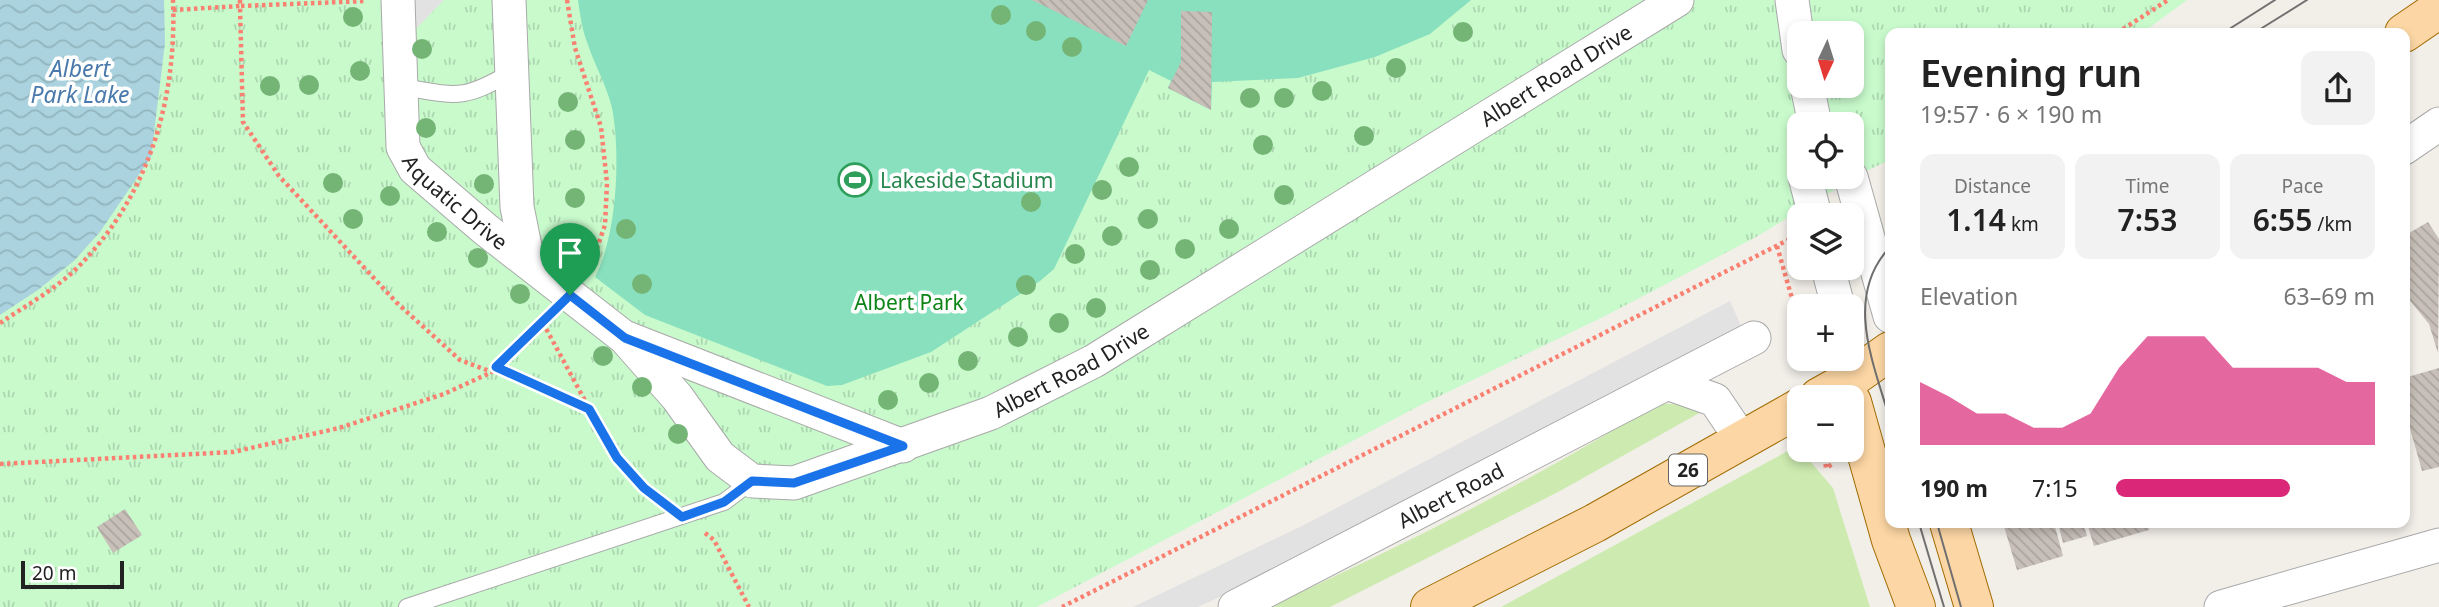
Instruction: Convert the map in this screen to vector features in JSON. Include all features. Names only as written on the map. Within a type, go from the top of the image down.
[{"type":"main road","points":[[2410,29],[2439,9]]},
{"type":"main road","points":[[1845,385],[1885,355]]},
{"type":"main road","name":"26","points":[[1430,607],[1595,523],[1787,415]]},
{"type":"main road","points":[[1864,456],[1885,521]]},
{"type":"main road","points":[[1887,528],[1916,607]]},
{"type":"main road","points":[[1950,528],[1974,607]]},
{"type":"street","name":"Aquatic Drive","points":[[398,0],[403,147],[415,169],[625,338],[677,397],[720,457],[752,481]]},
{"type":"street","name":"Aquatic Drive","points":[[509,0],[517,207],[528,261]]},
{"type":"street","name":"Albert Road Drive","points":[[752,481],[794,483],[903,446],[991,413],[1094,361],[1676,0]]},
{"type":"street","points":[[1792,0],[1795,21]]},
{"type":"street","points":[[2410,144],[2439,124]]},
{"type":"street","points":[[1854,189],[1885,298]]},
{"type":"street","name":"Aquatic Drive","points":[[625,338],[903,446]]},
{"type":"street","name":"Albert Road","points":[[1235,607],[1754,338]]},
{"type":"street","points":[[1667,383],[1716,400],[1742,440]]},
{"type":"street","points":[[2221,607],[2439,545]]},
{"type":"lane","points":[[402,87],[438,95],[466,94],[513,71]]},
{"type":"lane","points":[[407,607],[724,502],[752,481]]},
{"type":"path","points":[[0,323],[72,272],[119,220],[149,160],[163,108],[174,36],[173,0]]},
{"type":"path","points":[[0,464],[233,452],[267,446],[444,394],[494,370],[570,295],[596,257],[605,225],[607,183],[601,127],[575,48],[567,0]]},
{"type":"path","points":[[2125,28],[2168,0]]},
{"type":"path","points":[[173,10],[240,3],[378,1]]},
{"type":"path","points":[[240,3],[243,122],[279,176],[397,303],[460,360],[494,370],[589,409]]},
{"type":"path","points":[[1062,607],[1787,241]]},
{"type":"path","points":[[1777,246],[1791,294]]},
{"type":"path","points":[[543,323],[617,458],[644,488],[714,540],[749,607]]},
{"type":"green space","name":"Albert Park","points":[[0,0],[2187,0],[2149,28],[1885,28],[1885,162],[1864,172],[1864,112],[1787,112],[1787,189],[1836,189],[1812,203],[1787,203],[1787,218],[1756,237],[1605,316],[1419,406],[1037,607],[0,607]]},
{"type":"green space","name":"Lakeside Stadium","points":[[578,0],[1471,0],[1430,34],[1375,57],[1298,78],[1212,82],[1211,110],[1168,88],[1171,81],[1149,70],[1054,269],[1040,281],[931,352],[842,385],[827,386],[645,315],[595,277],[608,239],[612,217],[616,171],[615,127],[607,91],[585,37]]},
{"type":"green space","points":[[1658,403],[1710,407],[1560,491],[1330,607],[1269,607],[1467,511],[1564,459]]},
{"type":"green space","points":[[1787,451],[1787,462],[1811,462],[1833,488],[1870,607],[1501,607]]},
{"type":"shaded area","points":[[407,0],[444,0],[409,36]]},
{"type":"shaded area","points":[[1730,301],[1741,326],[1276,571],[1198,607],[1133,607],[1304,525]]},
{"type":"water","name":"Albert Park Lake","points":[[0,0],[164,0],[165,43],[151,157],[100,232],[75,260],[38,290],[0,315]]},
{"type":"building","points":[[1032,0],[1148,0],[1126,46]]},
{"type":"building","points":[[1181,11],[1212,12],[1211,110],[1168,88],[1181,62]]},
{"type":"building","points":[[2428,222],[2439,239],[2438,353],[2429,324],[2410,301],[2410,232]]},
{"type":"building","points":[[2439,368],[2439,467],[2422,471],[2410,428],[2410,376]]},
{"type":"building","points":[[125,509],[142,535],[113,553],[97,527]]},
{"type":"building","points":[[2004,528],[2055,528],[2063,556],[2017,570]]},
{"type":"building","points":[[2059,528],[2085,528],[2087,536],[2063,543]]},
{"type":"building","points":[[2089,528],[2149,528],[2149,530],[2094,546]]},
{"type":"tram line","points":[[2231,28],[2275,0]]},
{"type":"tram line","points":[[2262,28],[2307,0]]},
{"type":"tram line","points":[[1885,254],[1876,266],[1868,287],[1865,309],[1866,331],[1885,403]]},
{"type":"tram line","points":[[1920,528],[1944,607]]},
{"type":"tram line","points":[[1938,528],[1961,607]]},
{"type":"place","name":"Lakeside Stadium","points":[[855,180]]},
{"type":"route","points":[[570,295],[625,338],[675,355],[903,446],[794,483],[752,481],[724,502],[682,517],[644,488],[617,458],[589,409],[496,367],[570,295]]}]
